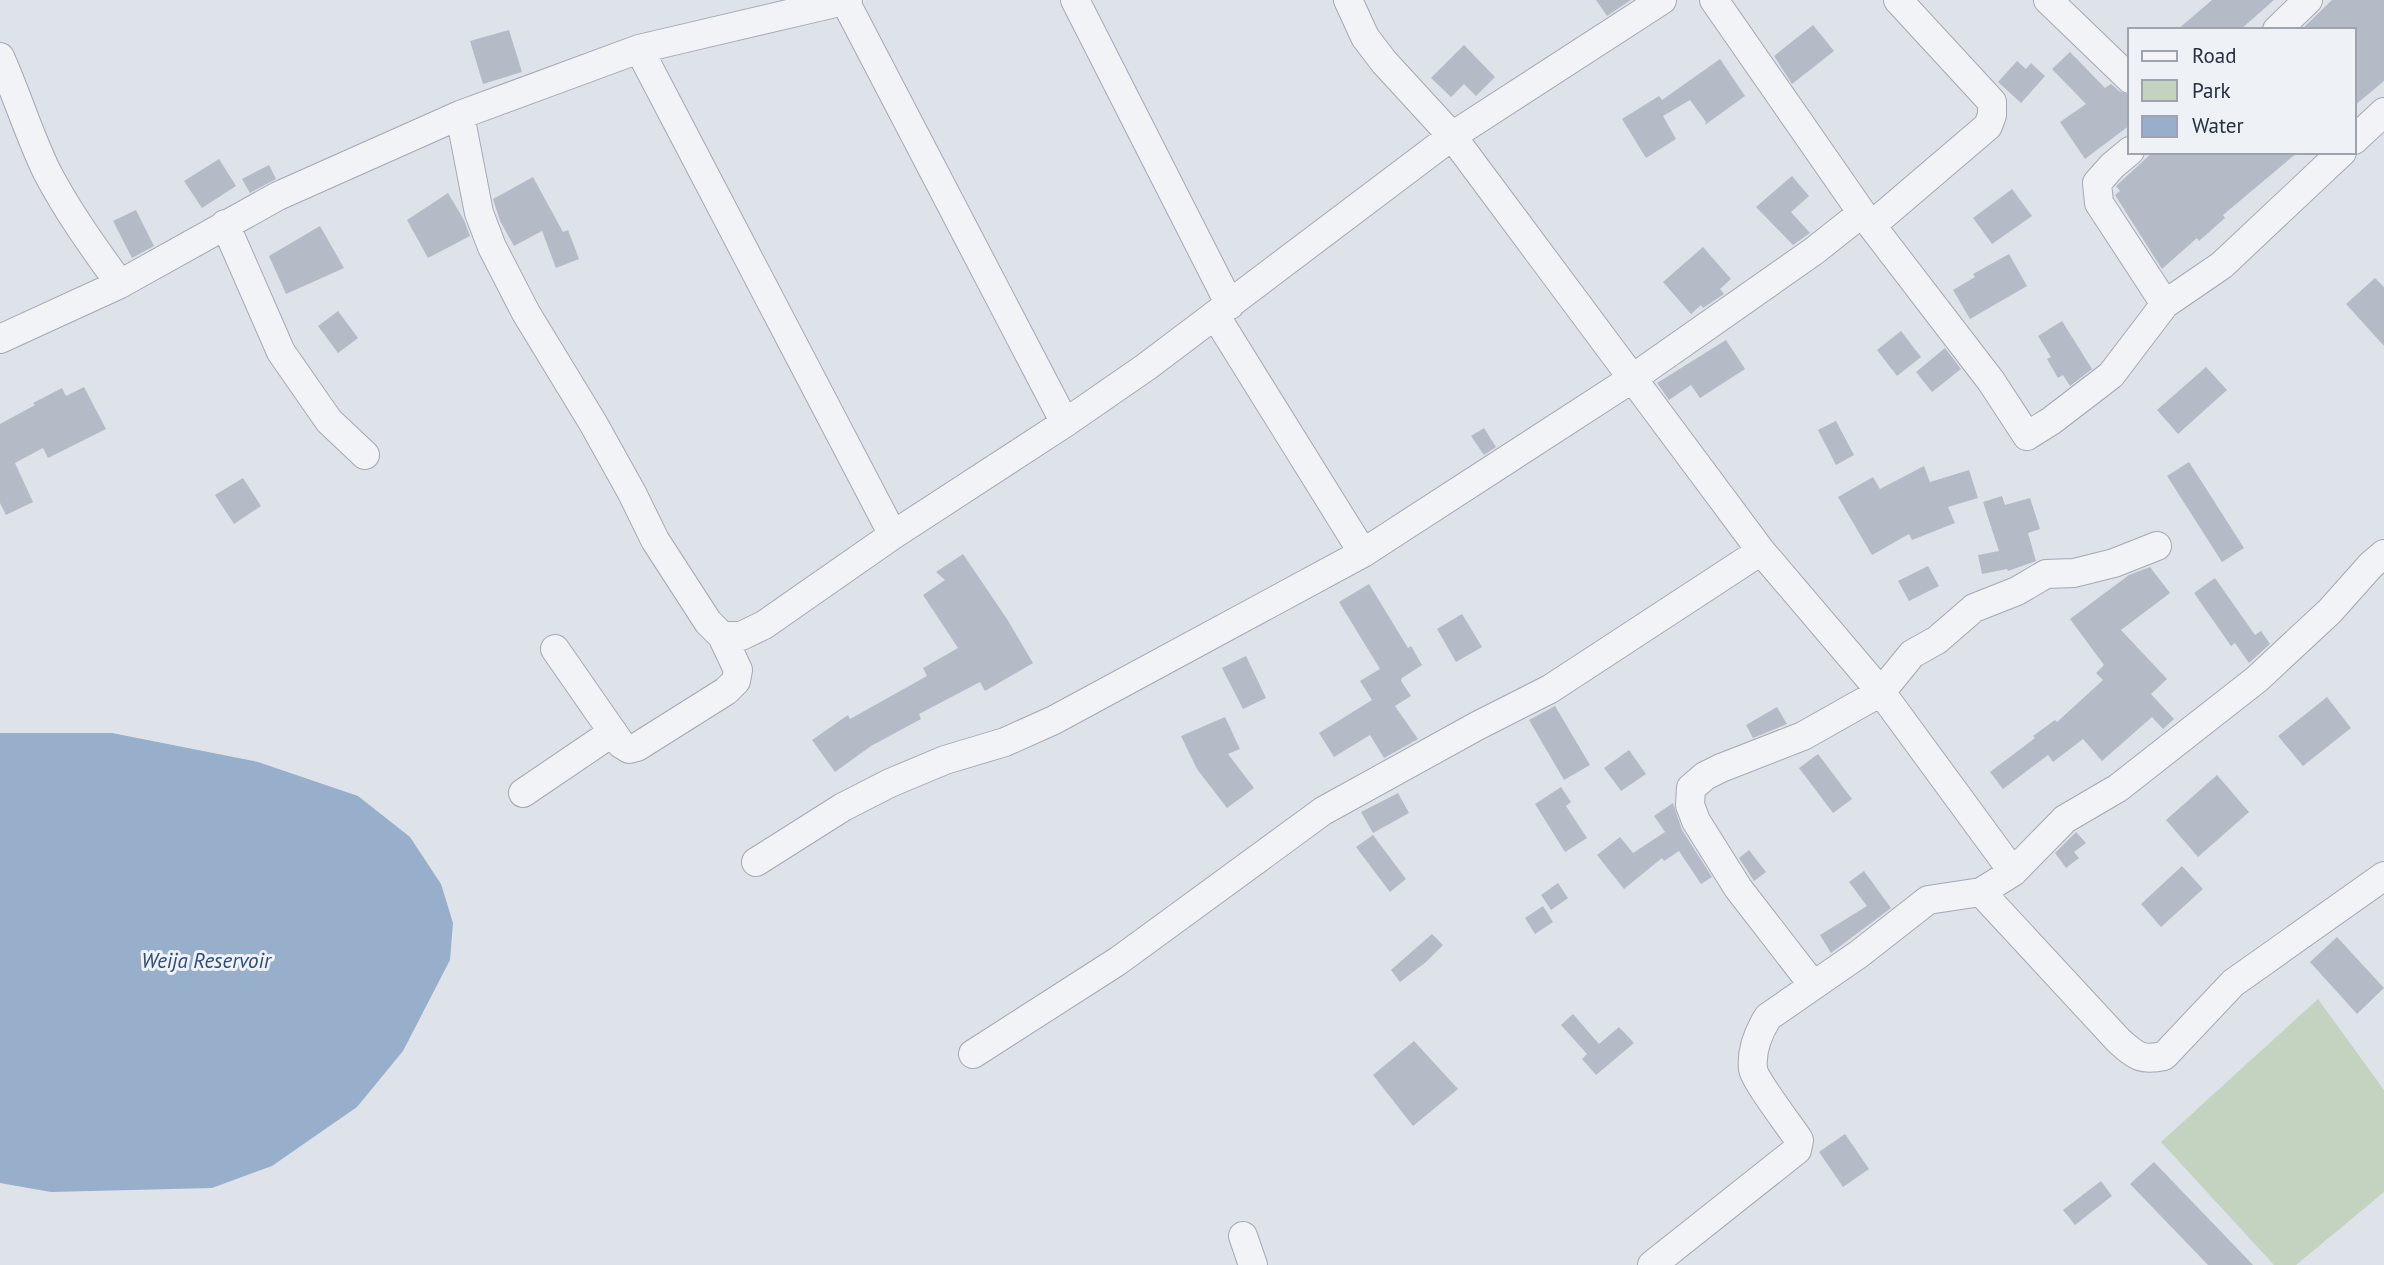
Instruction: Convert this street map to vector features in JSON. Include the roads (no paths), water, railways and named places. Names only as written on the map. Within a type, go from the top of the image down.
[{"type":"street","points":[[1075,0],[1222,310],[1363,553]]},
{"type":"street","points":[[1348,0],[1371,46],[1452,136],[1761,551],[1881,692],[2013,872]]},
{"type":"street","points":[[722,636],[741,636],[764,625],[893,535],[1065,423],[1222,310],[1452,136],[1662,0]]},
{"type":"street","points":[[1714,0],[1867,219],[1991,382],[2027,436],[2111,375],[2165,304],[2222,265],[2340,154]]},
{"type":"street","points":[[756,862],[843,807],[923,769],[1005,742],[1054,720],[1363,553],[1633,378],[1814,251],[1867,219],[1988,127],[1992,115],[1992,102],[1898,0]]},
{"type":"street","points":[[2048,0],[2128,77]]},
{"type":"street","points":[[2279,28],[2308,0]]},
{"type":"street","points":[[0,339],[120,284],[278,196],[460,115],[639,49],[846,1],[1065,423]]},
{"type":"street","points":[[639,49],[893,535]]},
{"type":"street","points":[[0,57],[46,169],[71,216],[120,284]]},
{"type":"street","points":[[2356,137],[2384,111]]},
{"type":"street","points":[[460,115],[479,213],[505,275],[600,435],[655,540],[708,622],[722,636],[738,670],[736,681],[726,691],[637,747],[629,749],[621,744],[555,649]]},
{"type":"street","points":[[2128,153],[2097,183],[2099,203],[2165,304]]},
{"type":"street","points":[[225,224],[281,352],[329,421],[365,455]]},
{"type":"street","points":[[1813,985],[1738,888],[1710,844],[1690,805],[1691,788],[1705,776],[1803,736],[1881,692],[1912,654],[1937,640],[1974,608],[2017,591],[2046,574],[2074,573],[2114,563],[2157,546]]},
{"type":"street","points":[[973,1054],[1118,961],[1323,811],[1409,762],[1550,689],[1761,551]]},
{"type":"street","points":[[1652,1265],[1797,1150],[1799,1140],[1753,1072],[1754,1047],[1760,1029],[1768,1017],[1859,954],[1928,900],[1981,892],[2013,872],[2065,819],[2118,788],[2257,679],[2330,611],[2384,554]]},
{"type":"street","points":[[523,793],[613,732]]},
{"type":"street","points":[[1981,892],[2119,1041],[2135,1055],[2149,1060],[2164,1056],[2233,983],[2384,876]]},
{"type":"street","points":[[1243,1236],[1253,1265]]},
{"type":"water","name":"Weija Reservoir","points":[[0,733],[112,733],[258,762],[358,796],[410,837],[441,884],[453,923],[450,960],[403,1051],[357,1107],[272,1166],[212,1188],[51,1192],[0,1183]]}]
